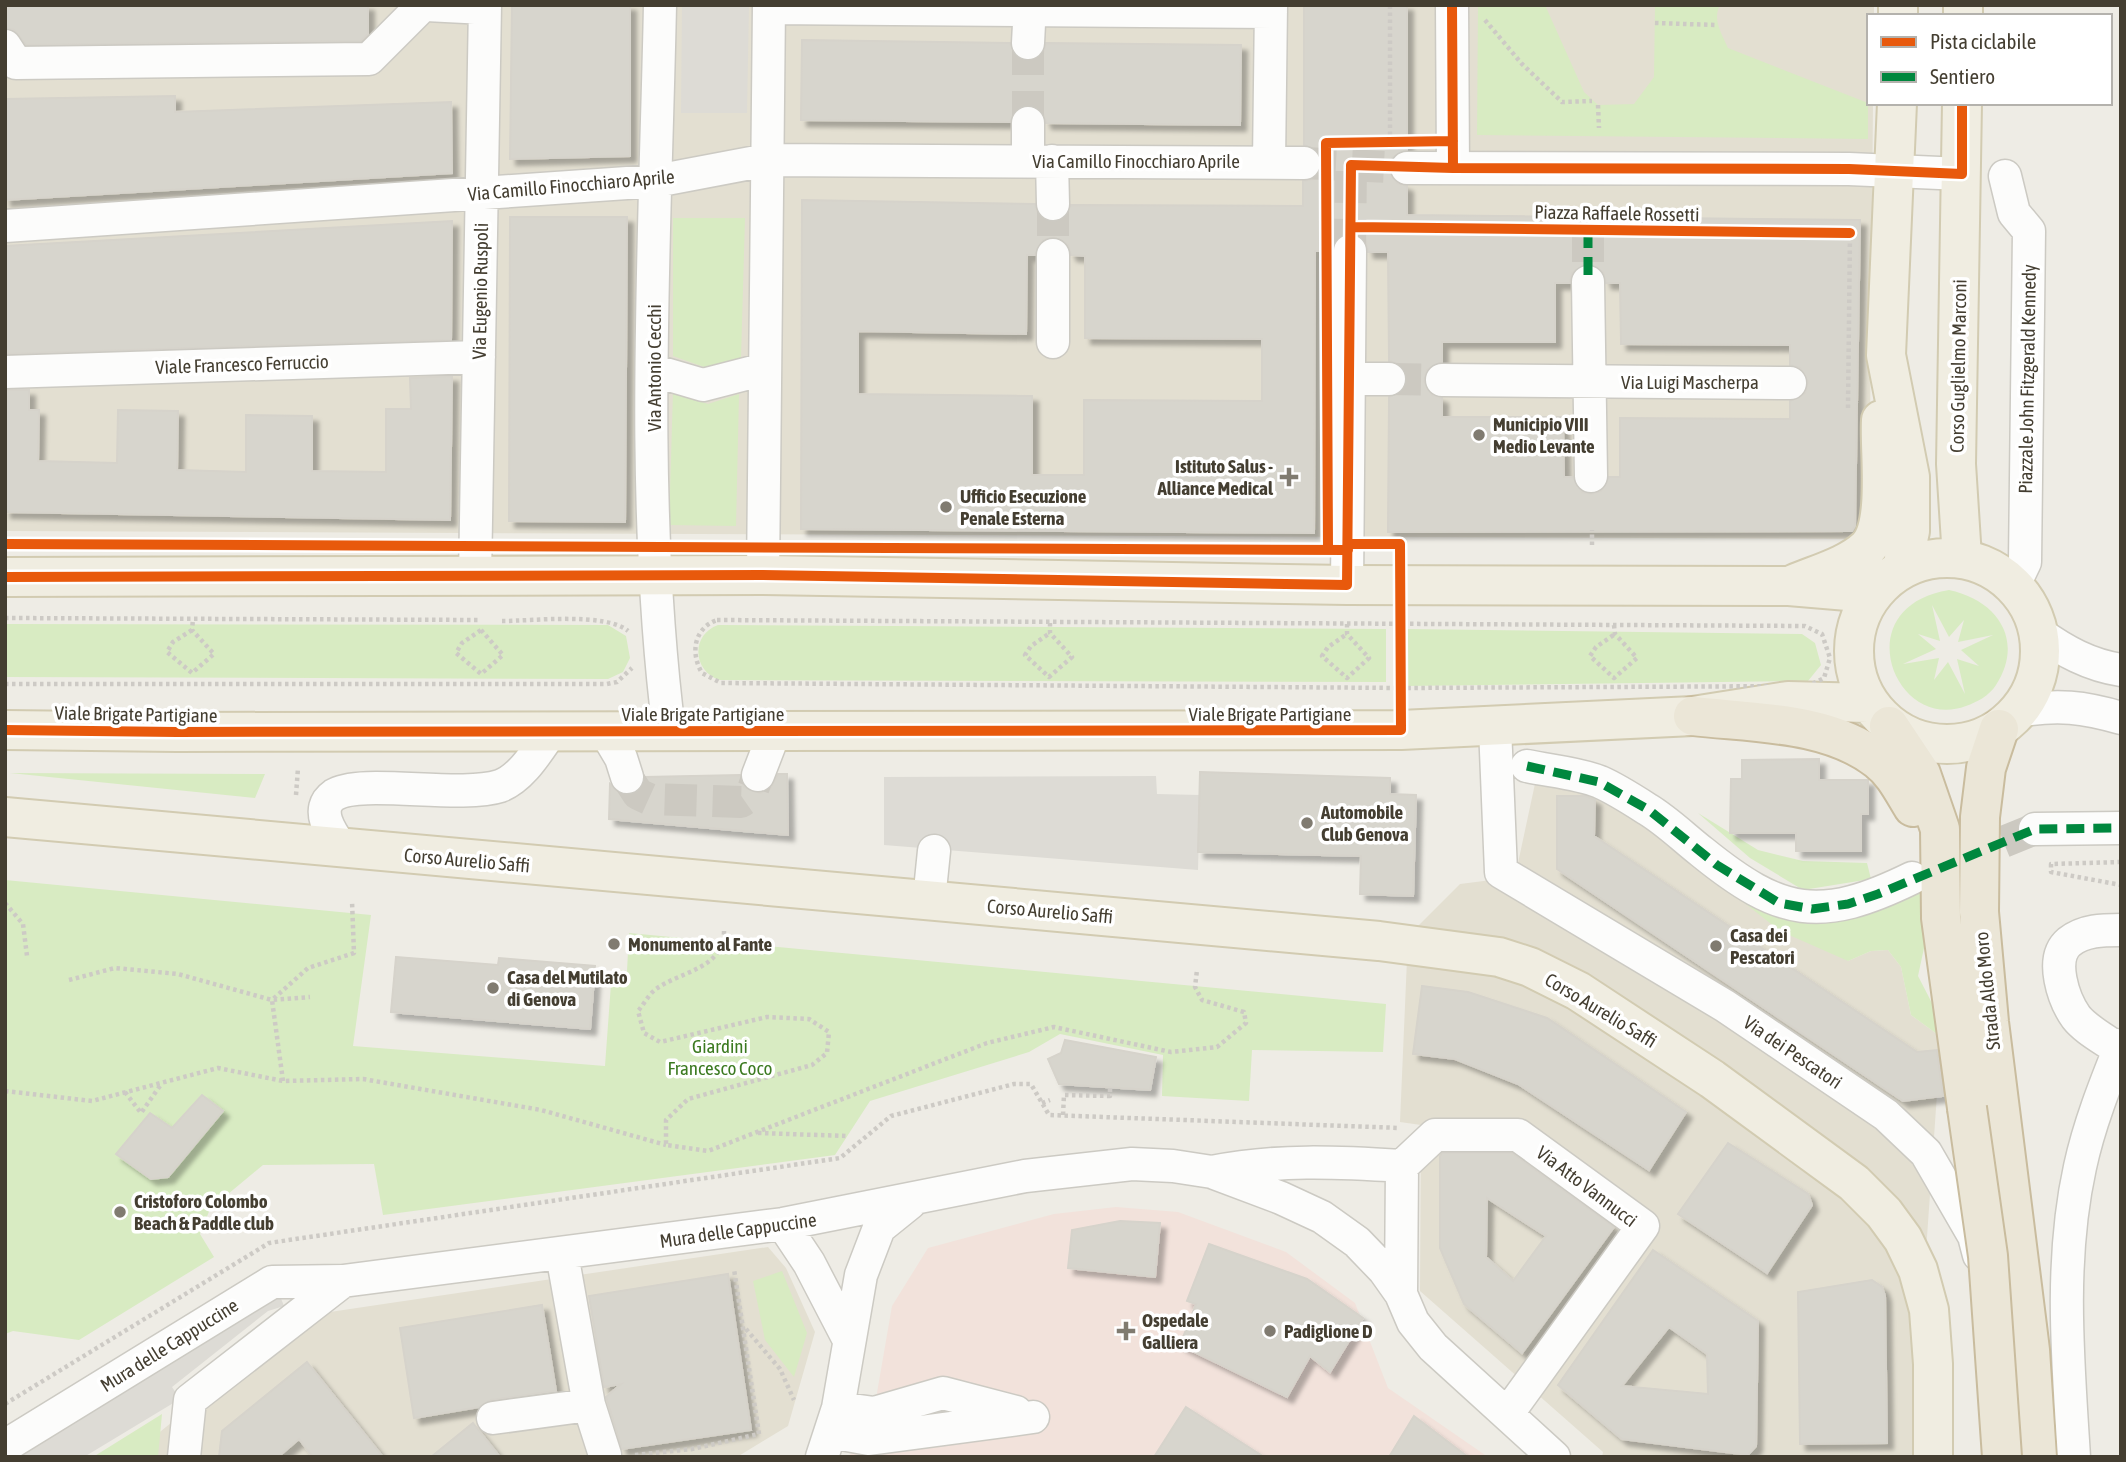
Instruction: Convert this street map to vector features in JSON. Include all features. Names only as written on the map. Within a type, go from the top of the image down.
[{"type":"highway","name":"Strada Aldo Moro","points":[[1879,714],[1921,774],[1935,810],[1942,855],[1941,918],[1988,1256],[2002,1457]]},
{"type":"highway","points":[[1693,716],[1815,731],[1851,742],[1880,761],[1896,780],[1926,839],[1941,918]]},
{"type":"highway","name":"Strada Aldo Moro","points":[[2009,720],[1986,768],[1980,817],[1979,912],[1989,1022],[2030,1350],[2037,1457]]},
{"type":"main road","points":[[1789,586],[1849,560],[1869,546],[1878,525],[1882,494],[1881,423],[1897,105]]},
{"type":"main road","name":"Corso Guglielmo Marconi","points":[[1962,105],[1956,464],[1962,558]]},
{"type":"main road","points":[[5,577],[475,578],[763,575],[1348,585],[1789,586],[1848,591],[1890,577],[1931,558],[1962,558],[1992,568],[2014,585],[2030,607],[2039,633],[2040,661],[2034,687],[2009,720],[1974,741],[1947,745],[1916,740],[1879,714],[1856,674],[1853,643],[1860,613],[1890,577],[1910,531],[1910,477],[1886,355]]},
{"type":"main road","name":"Viale Brigate Partigiane","points":[[5,730],[1333,731],[1495,727],[1693,716],[1788,701],[1879,714]]},
{"type":"main road","name":"Corso Aurelio Saffi","points":[[5,817],[929,900],[1458,951],[1499,957],[1530,967],[1578,991],[1712,1079],[1854,1182],[1884,1213],[1903,1239],[1918,1270],[1929,1310],[1933,1364],[1933,1457]]},
{"type":"street","points":[[9,58],[369,59],[424,5],[485,6]]},
{"type":"street","name":"Via Antonio Cecchi","points":[[660,5],[652,370],[658,577],[670,731]]},
{"type":"street","points":[[1452,5],[1453,168]]},
{"type":"street","name":"Via Eugenio Ruspoli","points":[[475,578],[485,6]]},
{"type":"street","points":[[763,575],[769,6],[1271,8],[1269,162]]},
{"type":"street","points":[[1028,43],[1030,8]]},
{"type":"street","points":[[1028,123],[1053,204]]},
{"type":"street","points":[[1404,155],[1453,168],[1836,169],[1962,174]]},
{"type":"street","name":"Via Camillo Finocchiaro Aprile","points":[[5,226],[656,181],[767,160],[1304,163]]},
{"type":"street","name":"Piazzale John Fitzgerald Kennedy","points":[[2005,176],[2014,213],[2029,231],[2025,562],[2014,585]]},
{"type":"street","points":[[1348,585],[1350,251]]},
{"type":"street","points":[[1053,255],[1053,342]]},
{"type":"street","points":[[1588,282],[1591,477]]},
{"type":"street","name":"Viale Francesco Ferruccio","points":[[5,372],[479,357]]},
{"type":"street","points":[[652,370],[704,385],[765,369]]},
{"type":"street","points":[[1349,379],[1389,379]]},
{"type":"street","name":"Via Luigi Mascherpa","points":[[1442,380],[1790,383]]},
{"type":"street","points":[[2039,633],[2063,650],[2100,667],[2121,670]]},
{"type":"street","points":[[2009,720],[2051,705],[2084,707],[2121,718]]},
{"type":"street","name":"Via dei Pescatori","points":[[1495,727],[1501,872],[1725,1006],[1886,1115],[1926,1153],[1974,1236],[2002,1345],[2008,1457]]},
{"type":"street","points":[[605,731],[621,758],[627,777]]},
{"type":"street","points":[[758,775],[775,731]]},
{"type":"street","points":[[341,847],[328,829],[324,812],[328,801],[335,795],[384,789],[477,791],[503,785],[526,766],[551,732]]},
{"type":"street","points":[[1527,766],[1600,782],[1649,810],[1717,864],[1779,903],[1812,909],[1848,904],[1912,878]]},
{"type":"street","points":[[2035,829],[2121,828]]},
{"type":"street","points":[[929,900],[934,851]]},
{"type":"street","points":[[2074,1457],[2066,1288],[2071,1226],[2083,1155],[2103,1087],[2120,1048],[2077,1018],[2062,990],[2060,963],[2066,944],[2081,934],[2121,930]]},
{"type":"street","name":"Via Atto Vannucci","points":[[1402,1166],[1435,1135],[1518,1135],[1643,1226],[1508,1413]]},
{"type":"street","name":"Mura delle Cappuccine","points":[[5,1446],[272,1282],[343,1281],[783,1224],[1026,1176],[1132,1164],[1212,1171],[1253,1163],[1297,1160],[1402,1166]]},
{"type":"street","points":[[1402,1166],[1401,1294],[1413,1322],[1433,1347],[1554,1457]]},
{"type":"street","name":"Mura delle Cappuccine","points":[[1212,1171],[1322,1217],[1357,1242],[1384,1269],[1401,1294]]},
{"type":"street","name":"Mura delle Cappuccine","points":[[830,1432],[861,1275],[878,1228],[914,1200]]},
{"type":"street","points":[[783,1224],[809,1263],[849,1340]]},
{"type":"street","points":[[562,1254],[589,1405],[614,1456]]},
{"type":"street","points":[[184,1457],[190,1400],[343,1281]]},
{"type":"street","points":[[943,1393],[1033,1416],[869,1439],[830,1432],[874,1413],[943,1393]]},
{"type":"street","points":[[493,1418],[589,1405]]},
{"type":"path","points":[[1390,5],[1390,135]]},
{"type":"path","points":[[1485,20],[1522,65],[1562,102],[1592,101]]},
{"type":"path","points":[[1655,23],[1717,25]]},
{"type":"path","points":[[1598,105],[1599,128]]},
{"type":"path","points":[[1376,142],[1404,155]]},
{"type":"path","points":[[1836,233],[1850,233],[1848,411]]},
{"type":"path","points":[[1592,530],[1592,545]]},
{"type":"path","points":[[5,618],[481,620]]},
{"type":"path","points":[[192,684],[192,673],[214,653],[192,630],[193,619]]},
{"type":"path","points":[[502,621],[610,621],[620,624],[632,638]]},
{"type":"path","points":[[717,621],[1347,624],[1805,626],[1822,634],[1830,658],[1824,678],[1808,685],[1347,688],[721,683],[702,673],[695,651],[701,631],[717,621]]},
{"type":"path","points":[[1049,677],[1072,657],[1050,633],[1050,623]]},
{"type":"path","points":[[1347,624],[1347,634],[1369,659],[1347,678]]},
{"type":"path","points":[[1401,625],[1401,688]]},
{"type":"path","points":[[1614,678],[1637,658],[1615,634],[1615,625]]},
{"type":"path","points":[[192,630],[173,642],[167,652],[192,673]]},
{"type":"path","points":[[481,630],[503,655],[481,674],[456,653],[462,643],[481,630]]},
{"type":"path","points":[[1050,633],[1031,646],[1025,655],[1049,677],[1050,685]]},
{"type":"path","points":[[1347,634],[1328,647],[1322,656],[1347,678],[1347,688]]},
{"type":"path","points":[[1614,687],[1614,678],[1590,656],[1596,647],[1615,634]]},
{"type":"path","points":[[5,684],[607,684],[624,677],[634,662]]},
{"type":"path","points":[[296,796],[298,768]]},
{"type":"path","points":[[2121,862],[2051,864],[2051,872],[2121,885]]},
{"type":"path","points":[[272,1000],[308,968],[354,953],[352,901]]},
{"type":"path","points":[[5,903],[23,924],[27,956]]},
{"type":"path","points":[[666,1145],[666,1120],[688,1099],[812,1065],[827,1053],[829,1032],[810,1019],[767,1017],[660,1042],[644,1033],[638,1011],[654,989],[718,956],[724,942],[724,932]]},
{"type":"path","points":[[69,980],[115,968],[178,974],[272,1000],[310,997]]},
{"type":"path","points":[[5,1091],[92,1101],[218,1068],[283,1081],[377,1082],[541,1110],[666,1145],[708,1151],[987,1043],[1054,1027],[1171,1052],[1217,1047],[1246,1023],[1244,1012],[1202,1000],[1195,987],[1197,970]]},
{"type":"path","points":[[272,1000],[283,1081]]},
{"type":"path","points":[[125,1092],[141,1113],[163,1082]]},
{"type":"path","points":[[1063,1115],[1064,1095],[1110,1096],[1110,1088]]},
{"type":"path","points":[[1042,1102],[1050,1100]]},
{"type":"path","points":[[754,1133],[848,1136]]},
{"type":"path","points":[[614,1456],[692,1449],[759,1434],[734,1269]]},
{"type":"path","points":[[745,1328],[780,1368],[794,1400]]},
{"type":"shaded area","points":[[5,5],[1874,5],[1874,14],[1867,14],[1867,105],[1873,105],[1869,539],[5,531]]},
{"type":"shaded area","points":[[682,5],[749,5],[747,113],[681,113]]},
{"type":"shaded area","points":[[1156,776],[1157,794],[1200,795],[1198,870],[884,845],[884,777]]},
{"type":"shaded area","points":[[1536,779],[1596,789],[1848,961],[1871,951],[1888,950],[1901,967],[1911,1015],[1941,1037],[1920,1337],[1915,1457],[1602,1457],[1603,1452],[1420,1291],[1421,1125],[1400,1122],[1408,936],[1460,884],[1515,877]]},
{"type":"shaded area","name":"Ospedale Galliera","points":[[1116,1207],[1178,1212],[1286,1252],[1355,1303],[1388,1388],[1488,1457],[847,1457],[869,1439],[892,1306],[928,1248],[1054,1214]]},
{"type":"shaded area","points":[[768,1247],[786,1268],[815,1332],[788,1426],[737,1457],[129,1457],[303,1316]]},
{"type":"shaded area","points":[[280,1296],[284,1306],[268,1311],[172,1387],[180,1399],[84,1457],[12,1457],[266,1300]]},
{"type":"green space","points":[[1478,5],[1545,5],[1584,92],[1598,105],[1634,104],[1654,77],[1655,5],[1720,5],[1717,22],[1728,48],[1868,105],[1868,139],[1477,135]]},
{"type":"green space","points":[[673,218],[745,218],[741,358],[707,368],[673,356]]},
{"type":"green space","points":[[673,392],[708,404],[739,394],[736,526],[669,525]]},
{"type":"green space","points":[[1949,590],[1981,603],[2001,624],[2007,638],[2008,653],[1996,685],[1982,698],[1966,706],[1941,709],[1919,702],[1902,686],[1892,664],[1890,641],[1898,619],[1917,601]],"holes":[[[1932,605],[1949,637],[1964,620],[1958,642],[1993,635],[1961,650],[1979,666],[1957,659],[1965,694],[1948,662],[1934,680],[1939,658],[1903,664],[1936,649],[1918,634],[1940,641]]]},
{"type":"green space","points":[[5,624],[608,625],[626,636],[630,658],[623,672],[608,679],[5,677]]},
{"type":"green space","points":[[718,625],[1386,629],[1386,682],[720,680],[704,669],[698,653],[703,637]]},
{"type":"green space","points":[[1407,629],[1802,634],[1815,643],[1821,665],[1808,681],[1406,686]]},
{"type":"green space","points":[[10,773],[265,774],[255,798]]},
{"type":"green space","points":[[1698,813],[1758,850],[1803,861],[1867,863],[1871,879],[1803,890],[1750,858]]},
{"type":"green space","points":[[1704,871],[1798,922],[1840,919],[1922,887],[1927,934],[1918,976],[1934,1007],[1941,1037],[1911,1015],[1901,967],[1888,950],[1871,951],[1848,961],[1780,931]]},
{"type":"green space","name":"Giardini Francesco Coco","points":[[5,880],[371,915],[353,1046],[605,1066],[612,970],[627,971],[629,933],[1386,1004],[1383,1052],[1252,1050],[1249,1101],[1162,1096],[1163,1055],[1060,1034],[1029,1052],[870,1101],[835,1155],[383,1215],[374,1164],[263,1165],[210,1209],[200,1234],[214,1257],[79,1340],[13,1331],[5,1334]]},
{"type":"green space","points":[[782,1271],[807,1333],[794,1377],[765,1340],[753,1281]]},
{"type":"green space","points":[[162,1414],[158,1457],[93,1457]]},
{"type":"building","points":[[5,5],[368,5],[368,34],[361,41],[26,45],[14,30],[5,28]]},
{"type":"building","points":[[512,5],[630,5],[630,156],[510,159]]},
{"type":"building","points":[[1304,5],[1407,5],[1407,150],[1392,158],[1389,169],[1397,183],[1407,186],[1407,215],[1860,220],[1855,526],[1852,531],[1388,532],[1389,397],[1404,389],[1407,378],[1399,364],[1389,361],[1388,252],[1368,252],[1366,241],[1351,233],[1340,235],[1332,251],[1315,251],[1314,533],[801,529],[802,200],[1035,204],[1038,214],[1053,222],[1063,219],[1071,205],[1303,206],[1303,181],[1314,179],[1322,164],[1320,153],[1304,145]],"holes":[[[1054,237],[1068,245],[1071,255],[1085,256],[1085,338],[1262,339],[1262,401],[1084,400],[1084,475],[1032,475],[1032,396],[858,394],[858,331],[1026,334],[1027,255],[1035,255],[1043,240]],[[1587,264],[1603,272],[1606,283],[1620,283],[1621,344],[1790,345],[1790,365],[1800,368],[1808,382],[1805,393],[1790,401],[1790,419],[1620,418],[1620,477],[1609,477],[1601,491],[1591,494],[1582,492],[1573,477],[1564,477],[1563,417],[1442,417],[1442,398],[1432,395],[1424,381],[1427,370],[1442,362],[1442,342],[1555,342],[1555,283],[1570,283],[1572,273]]]},
{"type":"building","points":[[802,40],[1010,43],[1017,58],[1028,61],[1043,54],[1046,43],[1241,45],[1240,125],[1046,123],[1043,113],[1029,105],[1018,108],[1010,122],[801,120]]},
{"type":"building","points":[[175,96],[175,112],[451,102],[452,173],[5,200],[5,99]]},
{"type":"building","points":[[510,217],[627,217],[625,522],[509,521]]},
{"type":"building","points":[[452,221],[451,340],[5,354],[5,246]]},
{"type":"building","points":[[452,376],[450,520],[5,512],[5,390],[29,390],[29,410],[39,410],[38,461],[117,463],[118,410],[178,411],[177,470],[246,472],[246,415],[312,416],[312,471],[386,472],[386,409],[411,409],[410,378]]},
{"type":"building","points":[[1819,759],[1819,780],[1868,780],[1868,814],[1861,814],[1861,851],[1796,851],[1796,833],[1730,833],[1731,779],[1742,779],[1742,760]]},
{"type":"building","name":"Automobile Club Genova","points":[[1200,772],[1390,778],[1390,794],[1416,795],[1413,896],[1360,894],[1361,856],[1198,852]]},
{"type":"building","points":[[778,774],[787,774],[788,835],[609,819],[610,784],[622,795],[632,795],[641,789],[645,777],[740,775],[744,787],[760,793],[770,789]]},
{"type":"building","name":"Casa dei Pescatori","points":[[1557,796],[1586,796],[1595,800],[1594,836],[1917,1052],[1937,1050],[1943,1096],[1903,1101],[1557,869]]},
{"type":"building","name":"Casa del Mutilato di Genova","points":[[396,957],[498,965],[499,958],[595,966],[590,1029],[391,1012]]},
{"type":"building","points":[[1422,986],[1468,992],[1547,1018],[1686,1112],[1649,1170],[1518,1084],[1455,1059],[1413,1054]]},
{"type":"building","points":[[1065,1040],[1156,1057],[1150,1090],[1059,1084],[1048,1059],[1061,1053]]},
{"type":"building","points":[[202,1095],[223,1111],[168,1177],[151,1179],[116,1154],[150,1113],[172,1128]]},
{"type":"building","points":[[1728,1143],[1808,1194],[1812,1205],[1767,1273],[1678,1214]]},
{"type":"building","points":[[1442,1153],[1512,1153],[1614,1227],[1522,1353],[1464,1304],[1440,1248]],"holes":[[[1487,1198],[1546,1236],[1513,1281],[1486,1257]]]},
{"type":"building","points":[[1120,1221],[1160,1223],[1155,1277],[1068,1268],[1072,1230]]},
{"type":"building","name":"Padiglione D","points":[[1209,1244],[1307,1279],[1363,1318],[1330,1372],[1310,1356],[1287,1397],[1180,1345],[1196,1304],[1187,1301]]},
{"type":"building","points":[[1653,1250],[1758,1321],[1756,1446],[1748,1455],[1622,1439],[1558,1385]],"holes":[[[1669,1327],[1707,1354],[1708,1394],[1622,1386]]]},
{"type":"building","points":[[728,1274],[751,1430],[622,1449],[606,1397],[621,1384],[604,1387],[589,1296]]},
{"type":"building","points":[[1872,1280],[1882,1287],[1885,1296],[1887,1443],[1800,1444],[1798,1292]]},
{"type":"building","points":[[542,1305],[556,1391],[491,1400],[479,1407],[414,1418],[400,1328]]},
{"type":"building","points":[[307,1362],[383,1457],[313,1457],[299,1439],[278,1457],[219,1457],[222,1431]]},
{"type":"building","points":[[1186,1407],[1264,1457],[1154,1457]]},
{"type":"building","points":[[1414,1416],[1468,1457],[1389,1457]]},
{"type":"building","points":[[473,1423],[500,1457],[431,1457]]},
{"type":"tunnel","points":[[1028,43],[1028,123]]},
{"type":"tunnel","points":[[1304,163],[1407,168]]},
{"type":"tunnel","points":[[1350,251],[1351,165]]},
{"type":"tunnel","points":[[1053,204],[1053,255]]},
{"type":"tunnel","points":[[1588,230],[1588,282]]},
{"type":"tunnel","points":[[1389,379],[1442,380]]},
{"type":"tunnel","points":[[627,777],[638,794],[649,799],[741,802],[751,795],[758,775]]},
{"type":"tunnel","points":[[1959,860],[2035,829]]},
{"type":"marked path","points":[[1588,230],[1588,282]]},
{"type":"marked path","points":[[1527,766],[1599,782],[1649,810],[1717,865],[1779,903],[1812,909],[1848,904],[1878,894],[2035,829],[2121,828]]},
{"type":"cycle path","points":[[1452,5],[1453,168]]},
{"type":"cycle path","points":[[5,577],[763,575],[1347,585],[1351,165],[1453,168],[1849,169],[1962,174],[1962,105]]},
{"type":"cycle path","points":[[1328,549],[1326,143],[1453,141]]},
{"type":"cycle path","name":"Piazza Raffaele Rossetti","points":[[1351,227],[1850,233]]},
{"type":"cycle path","points":[[5,544],[1348,550]]},
{"type":"cycle path","points":[[5,730],[1401,730],[1400,544],[1348,544]]},
{"type":"place","name":"Municipio VIII Medio Levante","points":[[1479,435]]},
{"type":"place","name":"Istituto Salus - Alliance Medical","points":[[1289,477]]},
{"type":"place","name":"Ufficio Esecuzione Penale Esterna","points":[[946,507]]},
{"type":"place","name":"Automobile Club Genova","points":[[1307,823]]},
{"type":"place","name":"Monumento al Fante","points":[[614,944]]},
{"type":"place","name":"Casa dei Pescatori","points":[[1716,946]]},
{"type":"place","name":"Casa del Mutilato di Genova","points":[[493,988]]},
{"type":"place","name":"Cristoforo Colombo Beach & Paddle club","points":[[120,1212]]},
{"type":"place","name":"Ospedale Galliera","points":[[1126,1331]]},
{"type":"place","name":"Padiglione D","points":[[1270,1331]]}]
